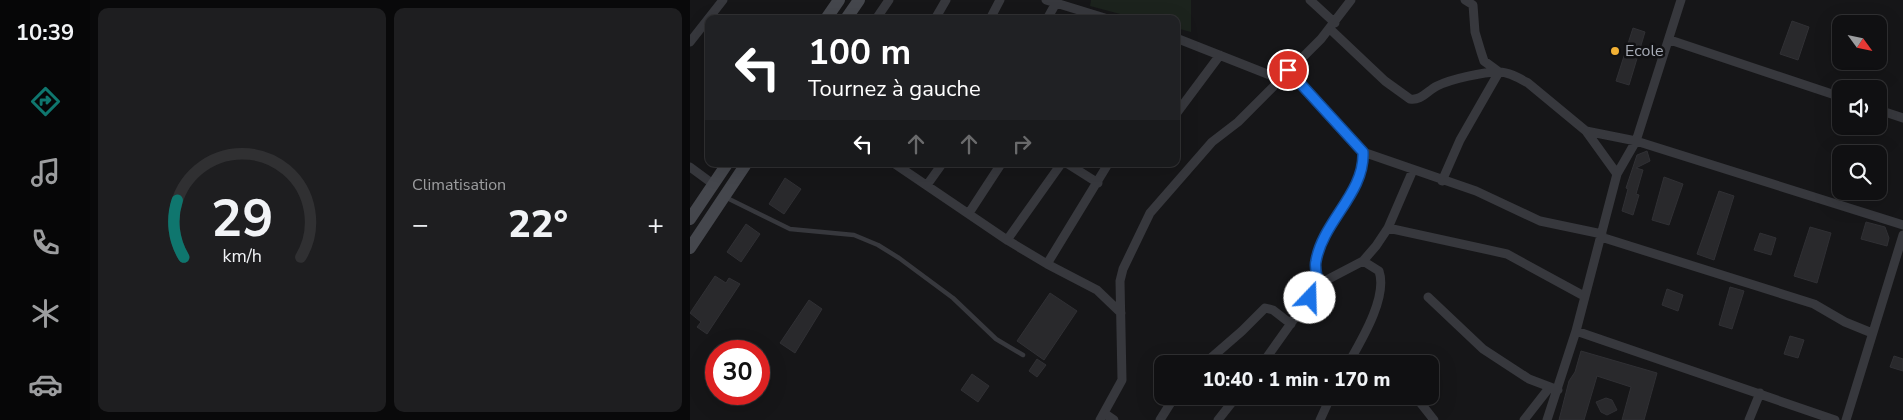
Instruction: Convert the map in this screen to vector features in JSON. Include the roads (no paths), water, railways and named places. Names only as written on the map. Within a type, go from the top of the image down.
[{"type":"street","points":[[711,15],[723,0]]},
{"type":"street","points":[[829,15],[839,0]]},
{"type":"street","points":[[849,15],[858,0]]},
{"type":"street","points":[[879,15],[889,0]]},
{"type":"street","points":[[937,15],[946,0]]},
{"type":"street","points":[[992,15],[1000,0]]},
{"type":"street","points":[[1046,0],[1094,15]]},
{"type":"street","points":[[1310,0],[1332,26],[1398,92],[1410,99],[1420,99],[1437,86],[1452,81],[1500,72]]},
{"type":"street","points":[[1114,420],[1102,417],[1122,380],[1120,282],[1123,269],[1150,213],[1212,142],[1238,122],[1332,26],[1350,0]]},
{"type":"street","points":[[1547,420],[1554,389],[1576,331],[1617,174],[1636,141],[1670,40],[1681,0]]},
{"type":"street","points":[[1471,2],[1475,32],[1484,60],[1500,72],[1517,77],[1528,83],[1586,131],[1617,174]]},
{"type":"street","points":[[1049,15],[1056,3]]},
{"type":"street","points":[[690,42],[705,23]]},
{"type":"street","points":[[1180,40],[1280,79]]},
{"type":"street","points":[[1670,40],[1832,94]]},
{"type":"street","points":[[1180,109],[1220,55]]},
{"type":"street","points":[[1288,70],[1363,152],[1442,181],[1476,191],[1540,222],[1601,236],[1814,304],[1845,322],[1872,333]]},
{"type":"street","points":[[1442,181],[1464,132],[1500,72]]},
{"type":"street","points":[[1887,113],[1903,118]]},
{"type":"street","points":[[1586,131],[1636,141],[1903,225]]},
{"type":"street","points":[[1318,284],[1315,264],[1319,251],[1330,226],[1362,174],[1363,152]]},
{"type":"street","points":[[690,166],[714,184]]},
{"type":"street","points":[[690,218],[725,167]]},
{"type":"street","points":[[690,248],[744,167]]},
{"type":"street","points":[[900,167],[1007,240],[1047,264],[1097,290],[1121,313]]},
{"type":"street","points":[[927,185],[940,167]]},
{"type":"street","points":[[969,213],[999,167]]},
{"type":"street","points":[[1007,240],[1059,167]]},
{"type":"street","points":[[1073,167],[1098,183]]},
{"type":"street","points":[[1047,264],[1106,167]]},
{"type":"street","points":[[1269,355],[1318,284],[1363,261],[1388,228],[1413,170]]},
{"type":"street","points":[[1388,228],[1507,254],[1584,296]]},
{"type":"street","points":[[1846,420],[1903,236]]},
{"type":"street","points":[[1353,355],[1368,328],[1380,283],[1379,271],[1363,261]]},
{"type":"street","points":[[1428,297],[1483,349],[1521,374],[1554,389]]},
{"type":"street","points":[[1214,355],[1265,308],[1273,310],[1291,324]]},
{"type":"street","points":[[1576,331],[1835,420]]},
{"type":"street","points":[[1524,420],[1554,389]]},
{"type":"street","points":[[1749,420],[1760,393]]},
{"type":"street","points":[[1160,420],[1169,405]]},
{"type":"street","points":[[1218,420],[1229,405]]},
{"type":"street","points":[[1320,420],[1327,405]]},
{"type":"street","points":[[1422,405],[1434,420]]},
{"type":"lane","points":[[724,196],[790,229],[854,235],[878,245],[953,298],[996,339],[1023,355]]},
{"type":"place","name":"Ecole","points":[[1615,51]]}]
